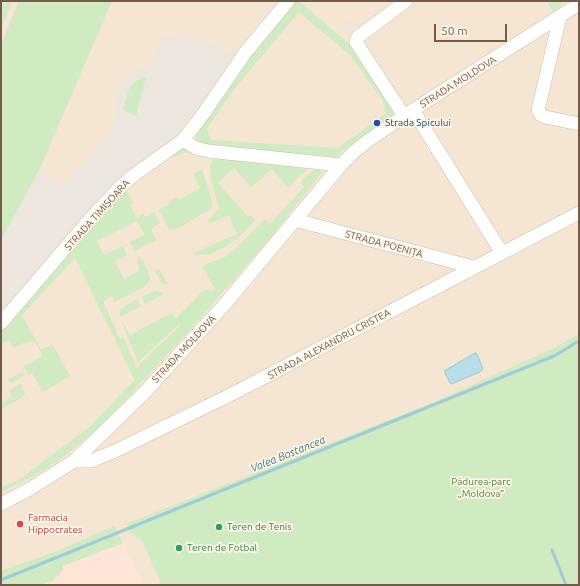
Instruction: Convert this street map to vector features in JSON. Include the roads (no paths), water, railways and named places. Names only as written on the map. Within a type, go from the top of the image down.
[{"type":"street","name":"STRADA TIMIȘOARA","points":[[1,323],[91,218],[121,186],[183,140],[204,113],[245,53],[288,1]]},
{"type":"street","points":[[406,1],[358,37],[356,42],[409,113],[502,253]]},
{"type":"street","name":"STRADA MOLDOVA","points":[[1,504],[28,490],[74,461],[144,393],[225,304],[341,165],[369,140],[565,10],[579,4]]},
{"type":"street","points":[[565,10],[538,110],[541,115],[545,117],[579,124]]},
{"type":"street","points":[[183,140],[196,148],[208,151],[341,165]]},
{"type":"street","name":"STRADA ALEXANDRU CRISTEA","points":[[74,461],[91,461],[113,452],[297,361],[473,267],[579,213]]},
{"type":"street","name":"STRADA POENIȚA","points":[[295,220],[473,267]]},
{"type":"water","points":[[475,353],[477,354],[483,369],[480,372],[452,384],[450,383],[444,371]]},
{"type":"waterway","name":"Valea Bostancea","points":[[1,580],[554,356],[579,341]]},
{"type":"waterway","points":[[552,550],[566,585]]},
{"type":"place","name":"Strada Spicului","points":[[377,123]]},
{"type":"place","name":"Farmacia Hippocrates","points":[[20,524]]},
{"type":"place","name":"Teren de Tenis","points":[[219,527]]},
{"type":"place","name":"Teren de Fotbal","points":[[179,548]]},
{"type":"park label","name":"Pădurea-parc „Moldova”","points":[[481,488]]}]
